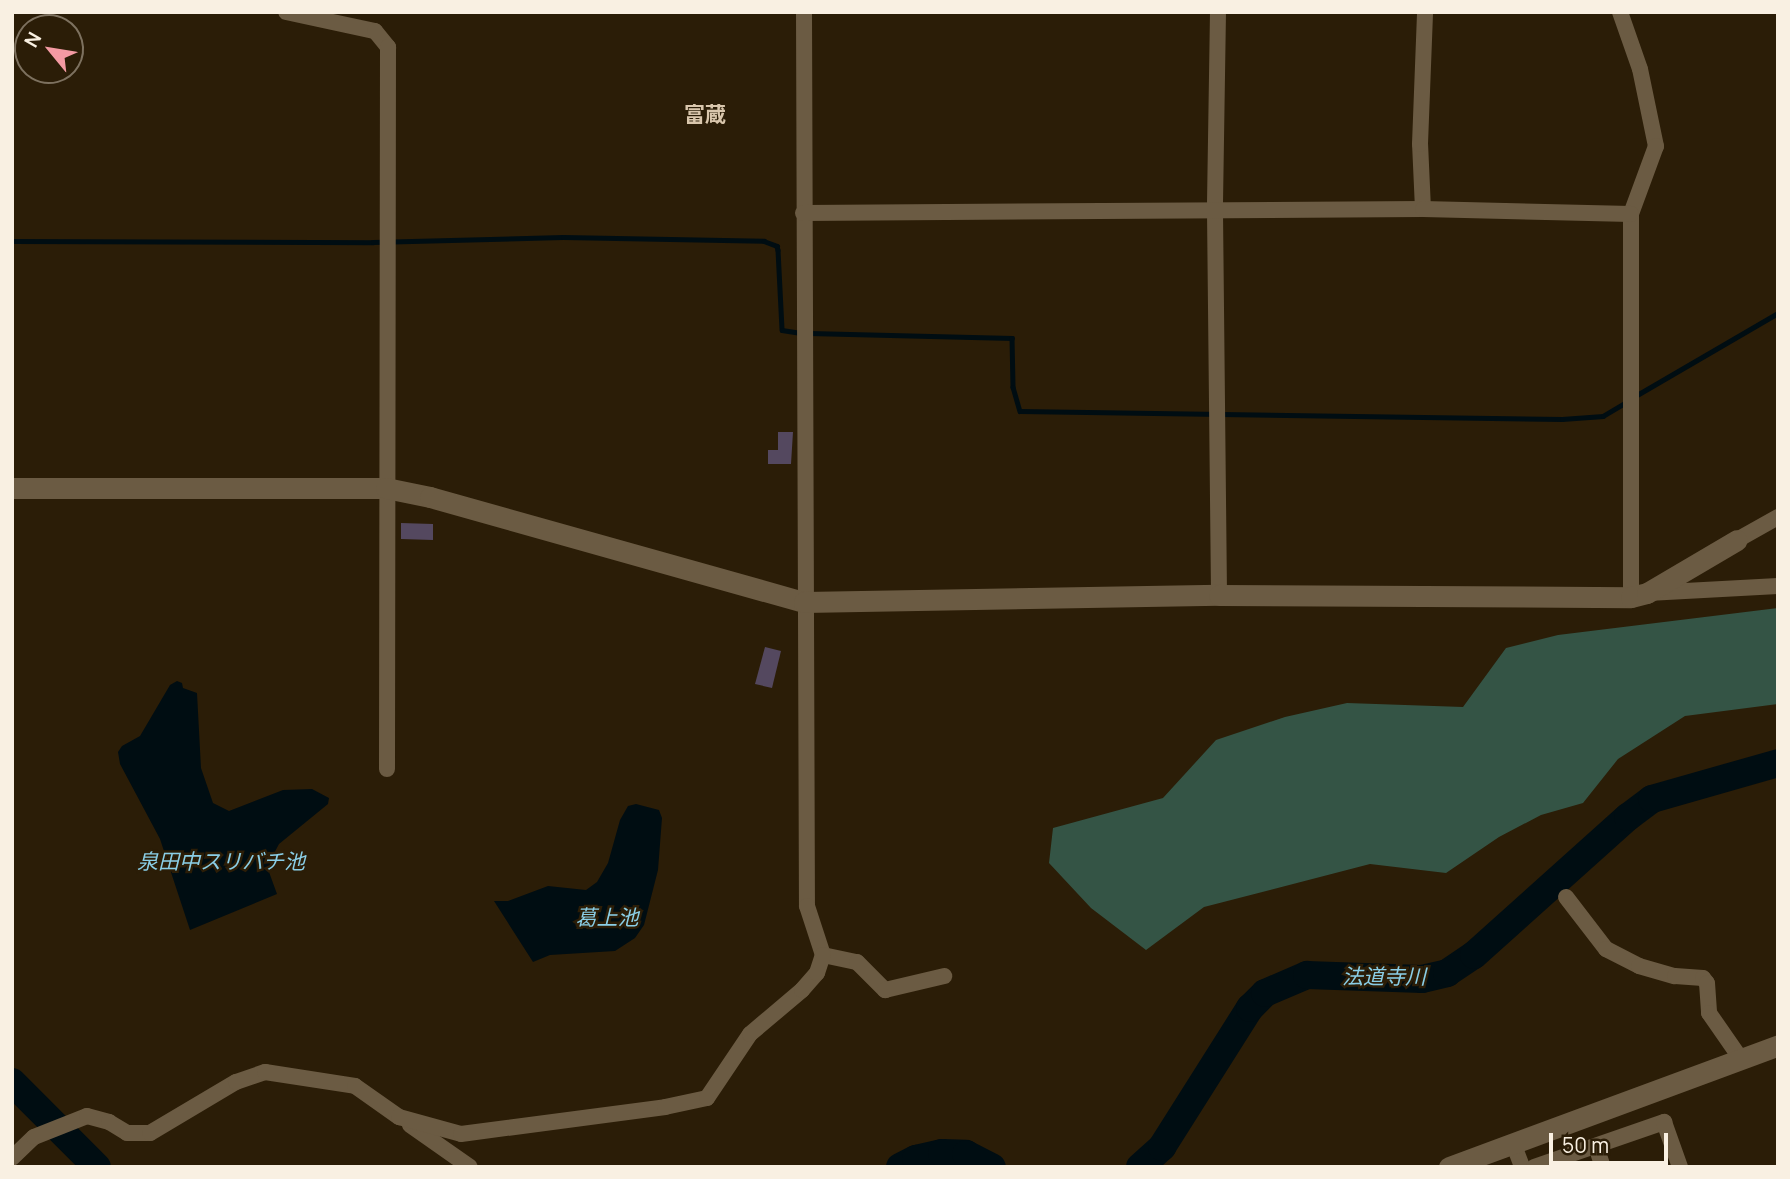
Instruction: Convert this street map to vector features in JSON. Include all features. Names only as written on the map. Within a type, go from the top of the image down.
[{"type":"street","points":[[286,12],[375,30],[388,47],[387,769]]},
{"type":"street","points":[[399,1117],[461,1134],[665,1107],[707,1098],[750,1034],[802,990],[817,973],[823,955],[807,906],[804,12]]},
{"type":"street","points":[[1218,12],[1215,212],[1219,595]]},
{"type":"street","points":[[1423,209],[1420,144],[1424,12]]},
{"type":"street","points":[[1620,12],[1640,69],[1656,146],[1631,214],[1639,595]]},
{"type":"street","points":[[803,213],[1423,209],[1631,214]]},
{"type":"street","points":[[12,488],[386,488],[430,497],[804,602],[1219,595],[1639,595],[1778,586]]},
{"type":"street","points":[[1639,595],[1778,517]]},
{"type":"street","points":[[1566,897],[1606,949],[1639,966],[1675,976],[1703,978],[1707,983],[1709,1013],[1741,1059]]},
{"type":"street","points":[[823,955],[857,961],[885,990],[944,976]]},
{"type":"street","points":[[1449,1167],[1778,1045]]},
{"type":"street","points":[[12,1158],[34,1136],[87,1116],[109,1122],[127,1133],[150,1133],[236,1082],[265,1072],[355,1086],[470,1167]]},
{"type":"street","points":[[1534,1167],[1664,1122],[1680,1167]]},
{"type":"street","points":[[1513,1143],[1522,1167]]},
{"type":"street","points":[[1595,1146],[1603,1167]]},
{"type":"green space","points":[[1778,608],[1778,704],[1685,716],[1618,759],[1583,803],[1541,815],[1499,837],[1446,873],[1370,864],[1204,907],[1146,950],[1091,908],[1049,863],[1053,828],[1163,798],[1216,740],[1285,717],[1347,703],[1463,707],[1506,648],[1558,635]]},
{"type":"water","name":"泉田中スリバチ池","points":[[177,681],[182,683],[183,688],[197,693],[201,768],[213,803],[229,811],[283,790],[312,789],[329,798],[328,804],[279,844],[271,859],[269,872],[277,894],[190,930],[160,839],[120,764],[118,752],[122,746],[140,736],[170,685]]},
{"type":"water","name":"葛上池","points":[[636,804],[659,810],[662,818],[658,870],[644,925],[635,938],[615,951],[550,955],[533,962],[494,901],[508,901],[548,886],[586,890],[597,882],[608,863],[620,820],[628,806]]},
{"type":"building","points":[[778,432],[793,432],[791,464],[768,464],[768,450],[778,450]]},
{"type":"building","points":[[401,523],[433,524],[433,540],[401,539]]},
{"type":"building","points":[[765,647],[781,651],[772,688],[755,684]]},
{"type":"waterway","points":[[12,241],[373,242],[563,237],[764,241],[777,246],[778,250],[782,330],[801,333]]},
{"type":"waterway","points":[[1637,395],[1778,313]]},
{"type":"waterway","points":[[809,333],[1012,338],[1013,387],[1020,411],[1562,419],[1603,416],[1626,402]]},
{"type":"waterway","name":"法道寺川","points":[[1140,1167],[1162,1147],[1250,1008],[1265,993],[1307,975],[1422,979],[1447,973],[1474,955],[1628,817],[1652,799],[1778,763]]},
{"type":"waterway","points":[[12,1082],[97,1167]]},
{"type":"waterway","name":"法道寺川","points":[[900,1167],[916,1159],[942,1153],[966,1154],[992,1167]]},
{"type":"district","name":"富蔵","points":[[705,114]]}]
